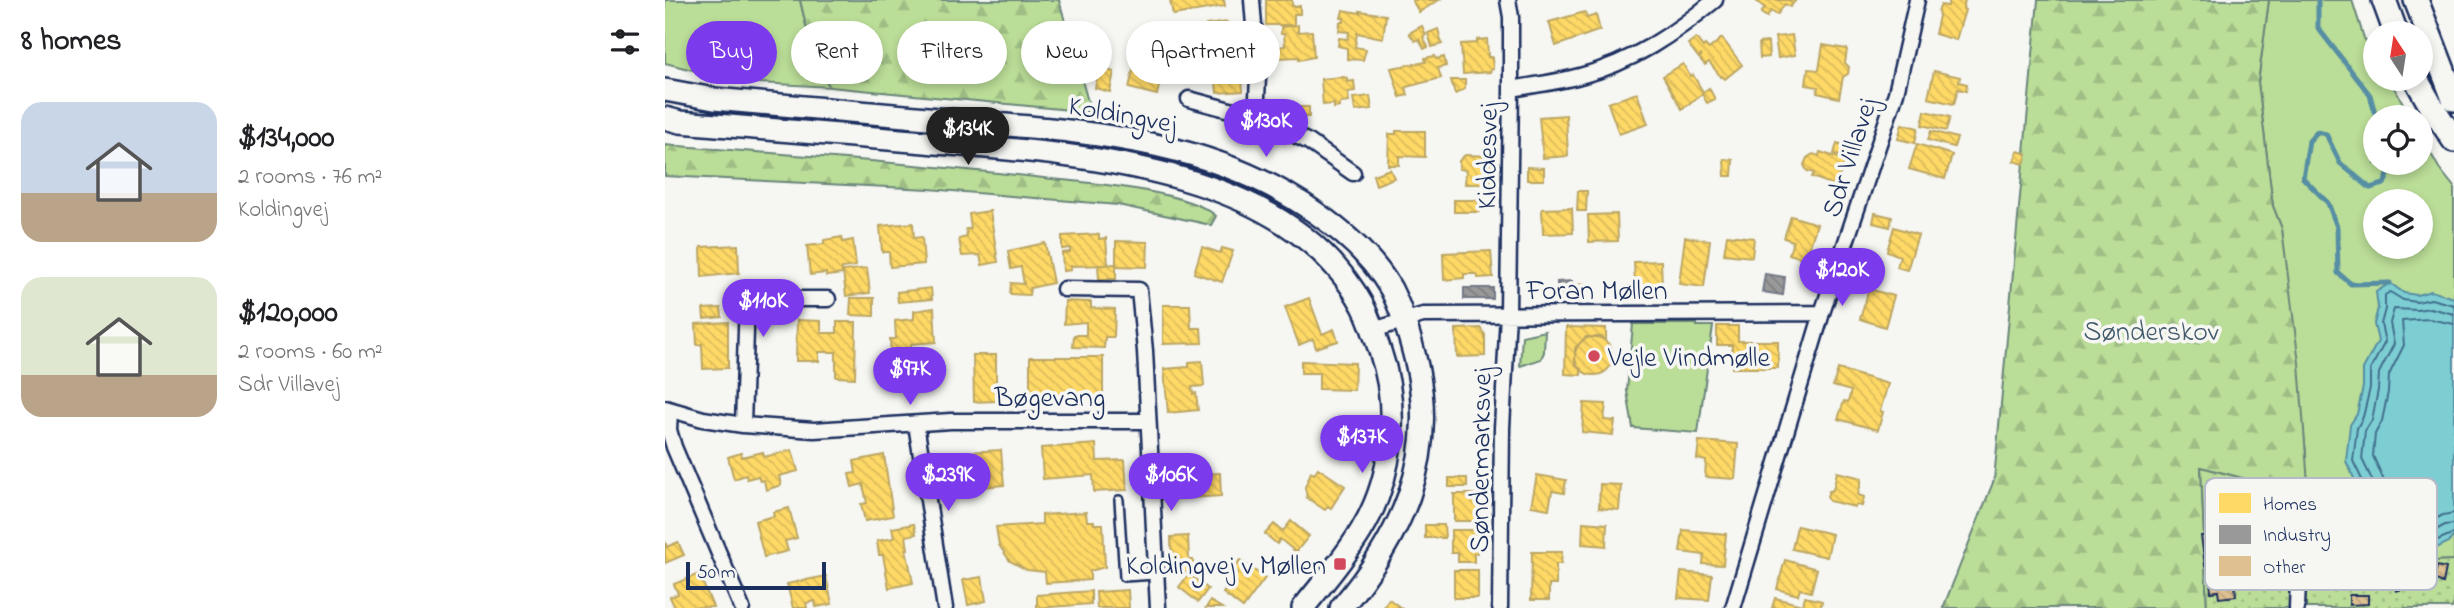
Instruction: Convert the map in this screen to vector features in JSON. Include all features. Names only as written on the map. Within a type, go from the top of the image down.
[{"type":"main road","points":[[2384,0],[2392,21]]},
{"type":"main road","points":[[2416,0],[2454,99]]},
{"type":"main road","name":"Koldingvej","points":[[665,90],[714,99],[1070,130],[1138,140],[1203,156],[1239,169],[1284,191],[1333,225],[1373,263],[1391,289],[1404,319],[1421,386],[1423,415],[1412,490],[1393,535],[1365,579],[1341,608]]},
{"type":"main road","points":[[2423,91],[2454,140]]},
{"type":"main road","name":"Koldingvej","points":[[665,118],[1105,161],[1171,174],[1224,192],[1276,218],[1312,245],[1345,281],[1362,305],[1386,367],[1392,407],[1389,446],[1382,483],[1363,529],[1340,564],[1303,608]]},
{"type":"street","points":[[1252,0],[1258,77],[1256,117]]},
{"type":"street","name":"Kiddesvej","points":[[1508,0],[1511,17],[1508,313]]},
{"type":"street","points":[[1511,89],[1582,76],[1634,56],[1678,31],[1715,0]]},
{"type":"street","name":"Sdr Villavej","points":[[1733,608],[1822,313],[1896,93],[1917,0]]},
{"type":"street","points":[[1189,99],[1256,117],[1310,142],[1353,173]]},
{"type":"street","name":"Bøgevang","points":[[1064,289],[1139,290],[1158,608]]},
{"type":"street","points":[[743,425],[747,299],[828,299]]},
{"type":"street","name":"Søndermarksvej","points":[[1500,608],[1502,428],[1508,313]]},
{"type":"street","name":"Foran Møllen","points":[[1373,330],[1423,315],[1822,313]]},
{"type":"street","points":[[667,409],[674,447],[742,608]]},
{"type":"street","name":"Bøgevang","points":[[667,409],[703,419],[743,425],[814,430],[951,421],[1148,421]]},
{"type":"street","points":[[916,424],[945,608]]},
{"type":"street","points":[[2297,608],[2298,590]]},
{"type":"lane","points":[[1119,500],[1124,577],[1156,575]]},
{"type":"green space","points":[[665,0],[800,0],[805,21],[791,21],[791,84],[828,84],[830,87],[775,84],[777,21],[686,21],[686,68],[665,63]]},
{"type":"green space","points":[[800,0],[1059,0],[1065,21],[1021,21],[1021,84],[1083,84],[1091,112],[830,87],[828,84],[883,84],[883,21],[805,21]]},
{"type":"green space","name":"Sønderskov","points":[[2038,0],[2269,0],[2258,82],[2273,206],[2282,229],[2299,363],[2308,478],[2242,478],[2201,467],[2207,608],[1943,608],[1994,480]]},
{"type":"green space","points":[[2269,0],[2352,0],[2363,35],[2363,91],[2396,91],[2404,105],[2363,105],[2363,175],[2433,175],[2433,157],[2454,187],[2454,560],[2437,561],[2437,478],[2307,478],[2282,229],[2273,206],[2258,82]]},
{"type":"green space","points":[[665,145],[907,164],[1113,186],[1184,200],[1203,207],[1216,216],[1211,225],[1118,205],[929,189],[665,176]]},
{"type":"green space","points":[[1633,324],[1713,326],[1698,433],[1633,428],[1627,391]]},
{"type":"green space","points":[[1545,331],[1541,359],[1520,366],[1522,336]]},
{"type":"green space","points":[[2201,467],[2242,478],[2205,478],[2205,561]]},
{"type":"green space","points":[[2454,560],[2452,608],[2207,608],[2206,590],[2437,590],[2437,561]]},
{"type":"water","points":[[2390,283],[2404,293],[2417,295],[2431,291],[2454,298],[2454,535],[2449,542],[2437,548],[2437,478],[2354,478],[2346,461],[2350,425],[2357,414],[2363,387],[2363,369],[2378,341],[2374,324],[2378,308],[2376,292]]},
{"type":"building: Homes","points":[[1170,0],[1224,0],[1225,6],[1173,15]]},
{"type":"building: Homes","points":[[1266,0],[1292,0],[1292,6],[1300,6],[1300,14],[1294,14],[1294,25],[1266,21]]},
{"type":"building: Homes","points":[[1412,0],[1439,0],[1419,12]]},
{"type":"building: Homes","points":[[1755,0],[1796,0],[1790,7],[1785,4],[1777,15],[1771,11],[1767,17],[1761,13],[1765,8]]},
{"type":"building: Homes","points":[[1949,0],[1965,0],[1965,10],[1956,40],[1935,34],[1938,11],[1941,5],[1948,6]]},
{"type":"building: Homes","points":[[1343,10],[1386,15],[1383,38],[1357,33],[1355,47],[1366,49],[1363,60],[1347,59],[1347,48],[1338,46],[1339,38],[1348,39],[1349,32],[1339,31],[1340,22],[1344,22],[1344,18],[1341,18]]},
{"type":"building: Homes","points":[[1585,12],[1587,18],[1596,15],[1600,30],[1556,46],[1549,22]]},
{"type":"building: Homes","points":[[1298,25],[1298,32],[1312,31],[1314,57],[1299,60],[1299,57],[1280,58],[1280,47],[1285,46],[1281,27]]},
{"type":"building: Homes","points":[[1422,26],[1428,47],[1424,49],[1419,39],[1415,41],[1409,33]]},
{"type":"building: Homes","points":[[1438,29],[1442,44],[1432,47],[1428,33]]},
{"type":"building: Homes","points":[[1792,35],[1795,55],[1778,58],[1775,37]]},
{"type":"building: Homes","points":[[1696,38],[1703,47],[1705,45],[1709,49],[1722,38],[1742,65],[1725,79],[1721,77],[1709,62],[1705,65],[1699,58],[1702,55],[1698,57],[1688,44]]},
{"type":"building: Homes","points":[[1487,39],[1488,57],[1492,57],[1493,69],[1490,72],[1463,74],[1461,44]]},
{"type":"building: Homes","points":[[1768,42],[1769,57],[1760,58],[1759,43]]},
{"type":"building: Homes","points":[[1823,45],[1847,49],[1845,63],[1849,67],[1848,74],[1843,77],[1839,98],[1817,93],[1818,87],[1806,85],[1808,69],[1819,70]]},
{"type":"building: Homes","points":[[1435,56],[1436,59],[1444,57],[1446,66],[1438,68],[1441,78],[1406,87],[1408,95],[1400,97],[1391,68],[1426,62],[1425,58]]},
{"type":"building: Homes","points":[[1683,64],[1703,92],[1709,88],[1715,99],[1707,103],[1702,94],[1682,109],[1663,76]]},
{"type":"building: Homes","points":[[1934,71],[1960,77],[1959,82],[1967,84],[1966,91],[1958,89],[1954,104],[1928,98]]},
{"type":"building: Homes","points":[[1347,78],[1347,82],[1354,81],[1355,91],[1348,92],[1349,102],[1340,103],[1340,107],[1334,108],[1334,104],[1323,105],[1321,79]]},
{"type":"building: Homes","points":[[1451,80],[1465,80],[1465,89],[1455,94]]},
{"type":"building: Homes","points":[[1096,84],[1112,84],[1110,92],[1095,88]]},
{"type":"building: Homes","points":[[1130,84],[1159,84],[1157,95],[1129,88]]},
{"type":"building: Homes","points":[[1216,84],[1242,84],[1243,91],[1217,93]]},
{"type":"building: Homes","points":[[1637,93],[1648,124],[1619,134],[1608,103]]},
{"type":"building: Homes","points":[[1370,96],[1372,109],[1355,111],[1353,98]]},
{"type":"building: Homes","points":[[1287,107],[1309,107],[1309,117],[1288,117]]},
{"type":"building: Homes","points":[[1925,111],[1950,117],[1946,131],[1922,125]]},
{"type":"building: Homes","points":[[1566,115],[1568,156],[1543,158],[1539,117]]},
{"type":"building: Homes","points":[[1902,124],[1918,128],[1915,143],[1898,139]]},
{"type":"building: Homes","points":[[1396,131],[1425,131],[1425,157],[1399,156],[1399,165],[1388,165],[1389,134],[1396,134]]},
{"type":"building: Homes","points":[[1931,131],[1957,138],[1954,147],[1928,140]]},
{"type":"building: Homes","points":[[1837,143],[1853,148],[1850,159],[1834,154]]},
{"type":"building: Homes","points":[[1917,144],[1952,155],[1945,179],[1909,169]]},
{"type":"building: Homes","points":[[2018,151],[2027,154],[2024,164],[2014,161]]},
{"type":"building: Homes","points":[[1820,152],[1845,160],[1836,186],[1812,177],[1814,173],[1807,171],[1804,165],[1807,158],[1813,154],[1819,156]]},
{"type":"building: Homes","points":[[1465,155],[1491,156],[1491,184],[1465,184],[1466,170],[1459,169],[1459,161]]},
{"type":"building: Homes","points":[[1724,159],[1733,160],[1732,176],[1725,176]]},
{"type":"building: Homes","points":[[1527,167],[1544,168],[1544,180],[1527,180]]},
{"type":"building: Homes","points":[[1390,169],[1394,178],[1376,185],[1373,175]]},
{"type":"building: Homes","points":[[1578,191],[1587,191],[1586,211],[1577,211]]},
{"type":"building: Homes","points":[[1454,200],[1479,200],[1479,212],[1454,212]]},
{"type":"building: Homes","points":[[1572,208],[1573,233],[1543,234],[1542,209]]},
{"type":"building: Homes","points":[[990,211],[998,262],[982,265],[980,255],[962,256],[959,239],[967,237],[966,229],[971,229],[969,214]]},
{"type":"building: Homes","points":[[1875,213],[1892,217],[1890,227],[1873,223]]},
{"type":"building: Homes","points":[[1617,214],[1618,241],[1589,242],[1588,215]]},
{"type":"building: Homes","points":[[1791,216],[1817,224],[1806,259],[1789,254],[1793,241],[1784,238]]},
{"type":"building: Homes","points":[[913,223],[914,238],[922,237],[924,264],[890,267],[889,252],[882,252],[880,226]]},
{"type":"building: Homes","points":[[1894,227],[1918,235],[1907,270],[1897,267],[1900,256],[1887,251]]},
{"type":"building: Homes","points":[[1099,234],[1099,239],[1106,238],[1108,265],[1071,266],[1071,270],[1063,271],[1062,253],[1070,252],[1070,248],[1062,249],[1062,236]]},
{"type":"building: Homes","points":[[1727,235],[1754,238],[1752,257],[1724,254]]},
{"type":"building: Homes","points":[[842,237],[843,242],[853,240],[856,266],[842,268],[842,274],[810,275],[807,246],[824,244],[824,240]]},
{"type":"building: Homes","points":[[1685,237],[1710,240],[1704,287],[1679,284]]},
{"type":"building: Homes","points":[[1116,241],[1148,242],[1147,267],[1116,266]]},
{"type":"building: Homes","points":[[1045,243],[1053,283],[1030,288],[1029,295],[1010,294],[1011,283],[1024,284],[1021,267],[1011,269],[1008,251]]},
{"type":"building: Homes","points":[[738,245],[739,273],[702,277],[701,247]]},
{"type":"building: Homes","points":[[1202,247],[1220,253],[1222,248],[1233,251],[1222,282],[1194,273]]},
{"type":"building: Homes","points":[[1491,251],[1493,277],[1478,278],[1477,274],[1464,274],[1464,278],[1444,280],[1443,253]]},
{"type":"building: Homes","points":[[1661,261],[1662,286],[1635,287],[1634,262]]},
{"type":"building: Homes","points":[[1116,264],[1116,279],[1099,279],[1098,265]]},
{"type":"building: Homes","points":[[1805,264],[1815,267],[1812,275],[1802,271]]},
{"type":"building: Homes","points":[[867,268],[870,293],[846,296],[843,271]]},
{"type":"building: Homes","points":[[1586,284],[1586,298],[1574,299],[1574,285]]},
{"type":"building: Homes","points":[[931,288],[932,299],[898,302],[897,292]]},
{"type":"building: Homes","points":[[1869,289],[1894,296],[1885,327],[1860,319]]},
{"type":"building: Homes","points":[[851,298],[874,298],[874,316],[850,315]]},
{"type":"building: Homes","points":[[1309,298],[1322,334],[1334,329],[1338,341],[1316,348],[1313,339],[1299,345],[1285,307]]},
{"type":"building: Homes","points":[[1065,301],[1091,302],[1091,308],[1115,309],[1114,337],[1105,337],[1104,348],[1073,347],[1074,335],[1086,335],[1086,322],[1064,324]]},
{"type":"building: Homes","points":[[1163,305],[1190,305],[1191,328],[1201,328],[1202,343],[1163,344]]},
{"type":"building: Homes","points":[[721,308],[722,317],[704,319],[703,309]]},
{"type":"building: Homes","points":[[934,308],[936,342],[911,344],[911,354],[891,356],[890,339],[896,339],[895,321],[914,319],[914,311]]},
{"type":"building: Homes","points":[[797,320],[821,321],[821,333],[837,333],[837,322],[856,322],[855,378],[836,377],[836,352],[819,352],[819,361],[796,361]]},
{"type":"building: Homes","points":[[728,322],[728,368],[703,369],[702,344],[697,345],[696,324]]},
{"type":"building: Homes","points":[[1717,326],[1738,326],[1738,341],[1778,341],[1778,368],[1732,368],[1732,345],[1717,345]]},
{"type":"building: Homes","points":[[1566,327],[1606,328],[1606,341],[1602,337],[1586,337],[1575,348],[1575,364],[1581,369],[1581,375],[1565,374]]},
{"type":"building: Homes","points":[[1481,328],[1485,335],[1485,356],[1457,357],[1456,329]]},
{"type":"building: Homes","name":"Vejle Vindmølle","points":[[1594,337],[1608,342],[1613,356],[1608,370],[1594,375],[1580,370],[1575,356],[1580,342]]},
{"type":"building: Homes","points":[[973,355],[996,355],[996,401],[974,402]]},
{"type":"building: Homes","points":[[1030,357],[1103,357],[1103,396],[1030,396]]},
{"type":"building: Homes","points":[[1202,361],[1204,386],[1192,387],[1193,394],[1196,393],[1198,410],[1168,413],[1164,369],[1189,367],[1189,362]]},
{"type":"building: Homes","points":[[1301,361],[1355,363],[1354,390],[1319,389],[1319,373],[1301,373]]},
{"type":"building: Homes","points":[[1838,369],[1888,384],[1878,430],[1838,419],[1844,401],[1848,402],[1851,391],[1833,386]]},
{"type":"building: Homes","points":[[1584,403],[1606,404],[1604,420],[1615,421],[1613,435],[1582,432]]},
{"type":"building: Homes","points":[[1699,441],[1738,444],[1735,479],[1705,477],[1706,461],[1697,459]]},
{"type":"building: Homes","points":[[1096,444],[1097,461],[1125,460],[1127,490],[1094,492],[1093,475],[1043,479],[1041,448]]},
{"type":"building: Homes","points":[[792,450],[798,471],[779,476],[781,485],[766,490],[764,480],[760,481],[758,476],[747,479],[746,475],[734,479],[728,457],[741,453],[742,457],[763,452],[764,457]]},
{"type":"building: Homes","points":[[1001,450],[1004,485],[970,488],[967,452]]},
{"type":"building: Homes","points":[[884,455],[893,516],[865,521],[861,504],[867,503],[863,484],[852,487],[849,474],[856,473],[854,461]]},
{"type":"building: Homes","points":[[1318,468],[1345,486],[1331,508],[1328,506],[1325,510],[1307,498],[1305,487],[1311,472],[1314,474]]},
{"type":"building: Homes","points":[[1837,472],[1862,478],[1858,495],[1864,497],[1862,506],[1829,501],[1827,496],[1829,491],[1833,490]]},
{"type":"building: Homes","points":[[1220,473],[1221,496],[1174,499],[1172,475]]},
{"type":"building: Homes","points":[[1537,475],[1566,480],[1564,493],[1552,491],[1549,509],[1531,506]]},
{"type":"building: Homes","points":[[1449,478],[1467,478],[1467,487],[1449,487]]},
{"type":"building: Homes","points":[[1600,484],[1621,485],[1619,510],[1599,508]]},
{"type":"building: Homes","points":[[1454,494],[1477,494],[1477,521],[1454,521]]},
{"type":"building: Homes","points":[[789,508],[797,538],[785,541],[788,551],[764,557],[755,521],[774,516],[773,512]]},
{"type":"building: Homes","points":[[1086,512],[1087,521],[1103,524],[1105,567],[1090,571],[1090,580],[1046,583],[1045,572],[1027,570],[1010,561],[999,545],[996,527],[1042,524],[1042,515]]},
{"type":"building: Homes","points":[[1291,521],[1309,536],[1296,552],[1280,539],[1277,544],[1265,534],[1274,524],[1283,531]]},
{"type":"building: Homes","points":[[1583,522],[1607,524],[1606,546],[1582,544]]},
{"type":"building: Homes","points":[[914,524],[916,534],[906,536],[913,583],[889,588],[883,555],[879,555],[877,541],[894,538],[892,528]]},
{"type":"building: Homes","points":[[1425,525],[1444,525],[1445,538],[1425,538]]},
{"type":"building: Homes","points":[[1797,526],[1832,534],[1827,557],[1792,549]]},
{"type":"building: Homes","points":[[1451,530],[1477,530],[1477,553],[1474,553],[1474,562],[1458,562],[1458,553],[1451,553]]},
{"type":"building: Homes","points":[[1683,530],[1726,534],[1723,565],[1703,564],[1704,555],[1680,552]]},
{"type":"building: Homes","points":[[1188,536],[1189,560],[1193,560],[1194,572],[1172,573],[1171,537]]},
{"type":"building: Homes","points":[[665,541],[667,547],[678,542],[684,555],[665,563]]},
{"type":"building: Homes","points":[[1532,552],[1562,552],[1561,564],[1556,564],[1556,585],[1549,585],[1549,600],[1531,600]]},
{"type":"building: Homes","points":[[1240,560],[1265,578],[1243,608],[1223,593],[1238,572],[1234,569]]},
{"type":"building: Homes","points":[[1785,560],[1817,569],[1811,592],[1800,589],[1798,595],[1777,589]]},
{"type":"building: Homes","points":[[1454,570],[1478,570],[1478,598],[1454,598]]},
{"type":"building: Homes","points":[[1681,572],[1712,575],[1709,600],[1678,598]]},
{"type":"building: Homes","points":[[699,574],[713,607],[675,608],[670,597],[678,594],[674,584]]},
{"type":"building: Homes","points":[[1189,574],[1208,589],[1198,602],[1179,587]]},
{"type":"building: Homes","points":[[826,576],[832,604],[816,607],[815,601],[806,603],[807,608],[793,608],[787,584]]},
{"type":"building: Homes","points":[[982,577],[986,601],[968,605],[963,580]]},
{"type":"building: Homes","points":[[1128,590],[1129,608],[1097,608],[1096,592]]},
{"type":"building: Homes","points":[[1091,591],[1091,604],[1037,608],[1037,595]]},
{"type":"building: Homes","points":[[1805,597],[1822,601],[1820,608],[1772,608],[1775,598],[1802,605]]},
{"type":"building: Homes","points":[[1389,599],[1401,608],[1382,608]]},
{"type":"building: Homes","points":[[1210,601],[1222,608],[1206,608]]},
{"type":"building: Industry","points":[[1765,274],[1785,277],[1783,295],[1762,292]]},
{"type":"building: Industry","points":[[1572,281],[1573,298],[1558,299],[1557,282]]},
{"type":"building: Industry","points":[[1464,288],[1493,288],[1493,299],[1464,299]]},
{"type":"building: Other","points":[[2201,536],[2205,536],[2205,566]]},
{"type":"building: Other","points":[[2437,566],[2446,568],[2443,583],[2437,580]]},
{"type":"building: Other","points":[[2211,590],[2236,590],[2236,596],[2219,598],[2218,591]]},
{"type":"building: Other","points":[[2349,595],[2368,595],[2368,604],[2349,605]]},
{"type":"waterway","points":[[2318,0],[2318,28],[2370,95],[2373,105]]},
{"type":"waterway","points":[[2388,175],[2384,184],[2370,188],[2340,163],[2326,134],[2317,132],[2309,141],[2303,178],[2328,203],[2337,227],[2338,273],[2351,284],[2390,283]]},
{"type":"place","name":"Vejle Vindmølle","points":[[1594,356]]},
{"type":"place","name":"Koldingvej v Møllen","points":[[1340,564]]}]
